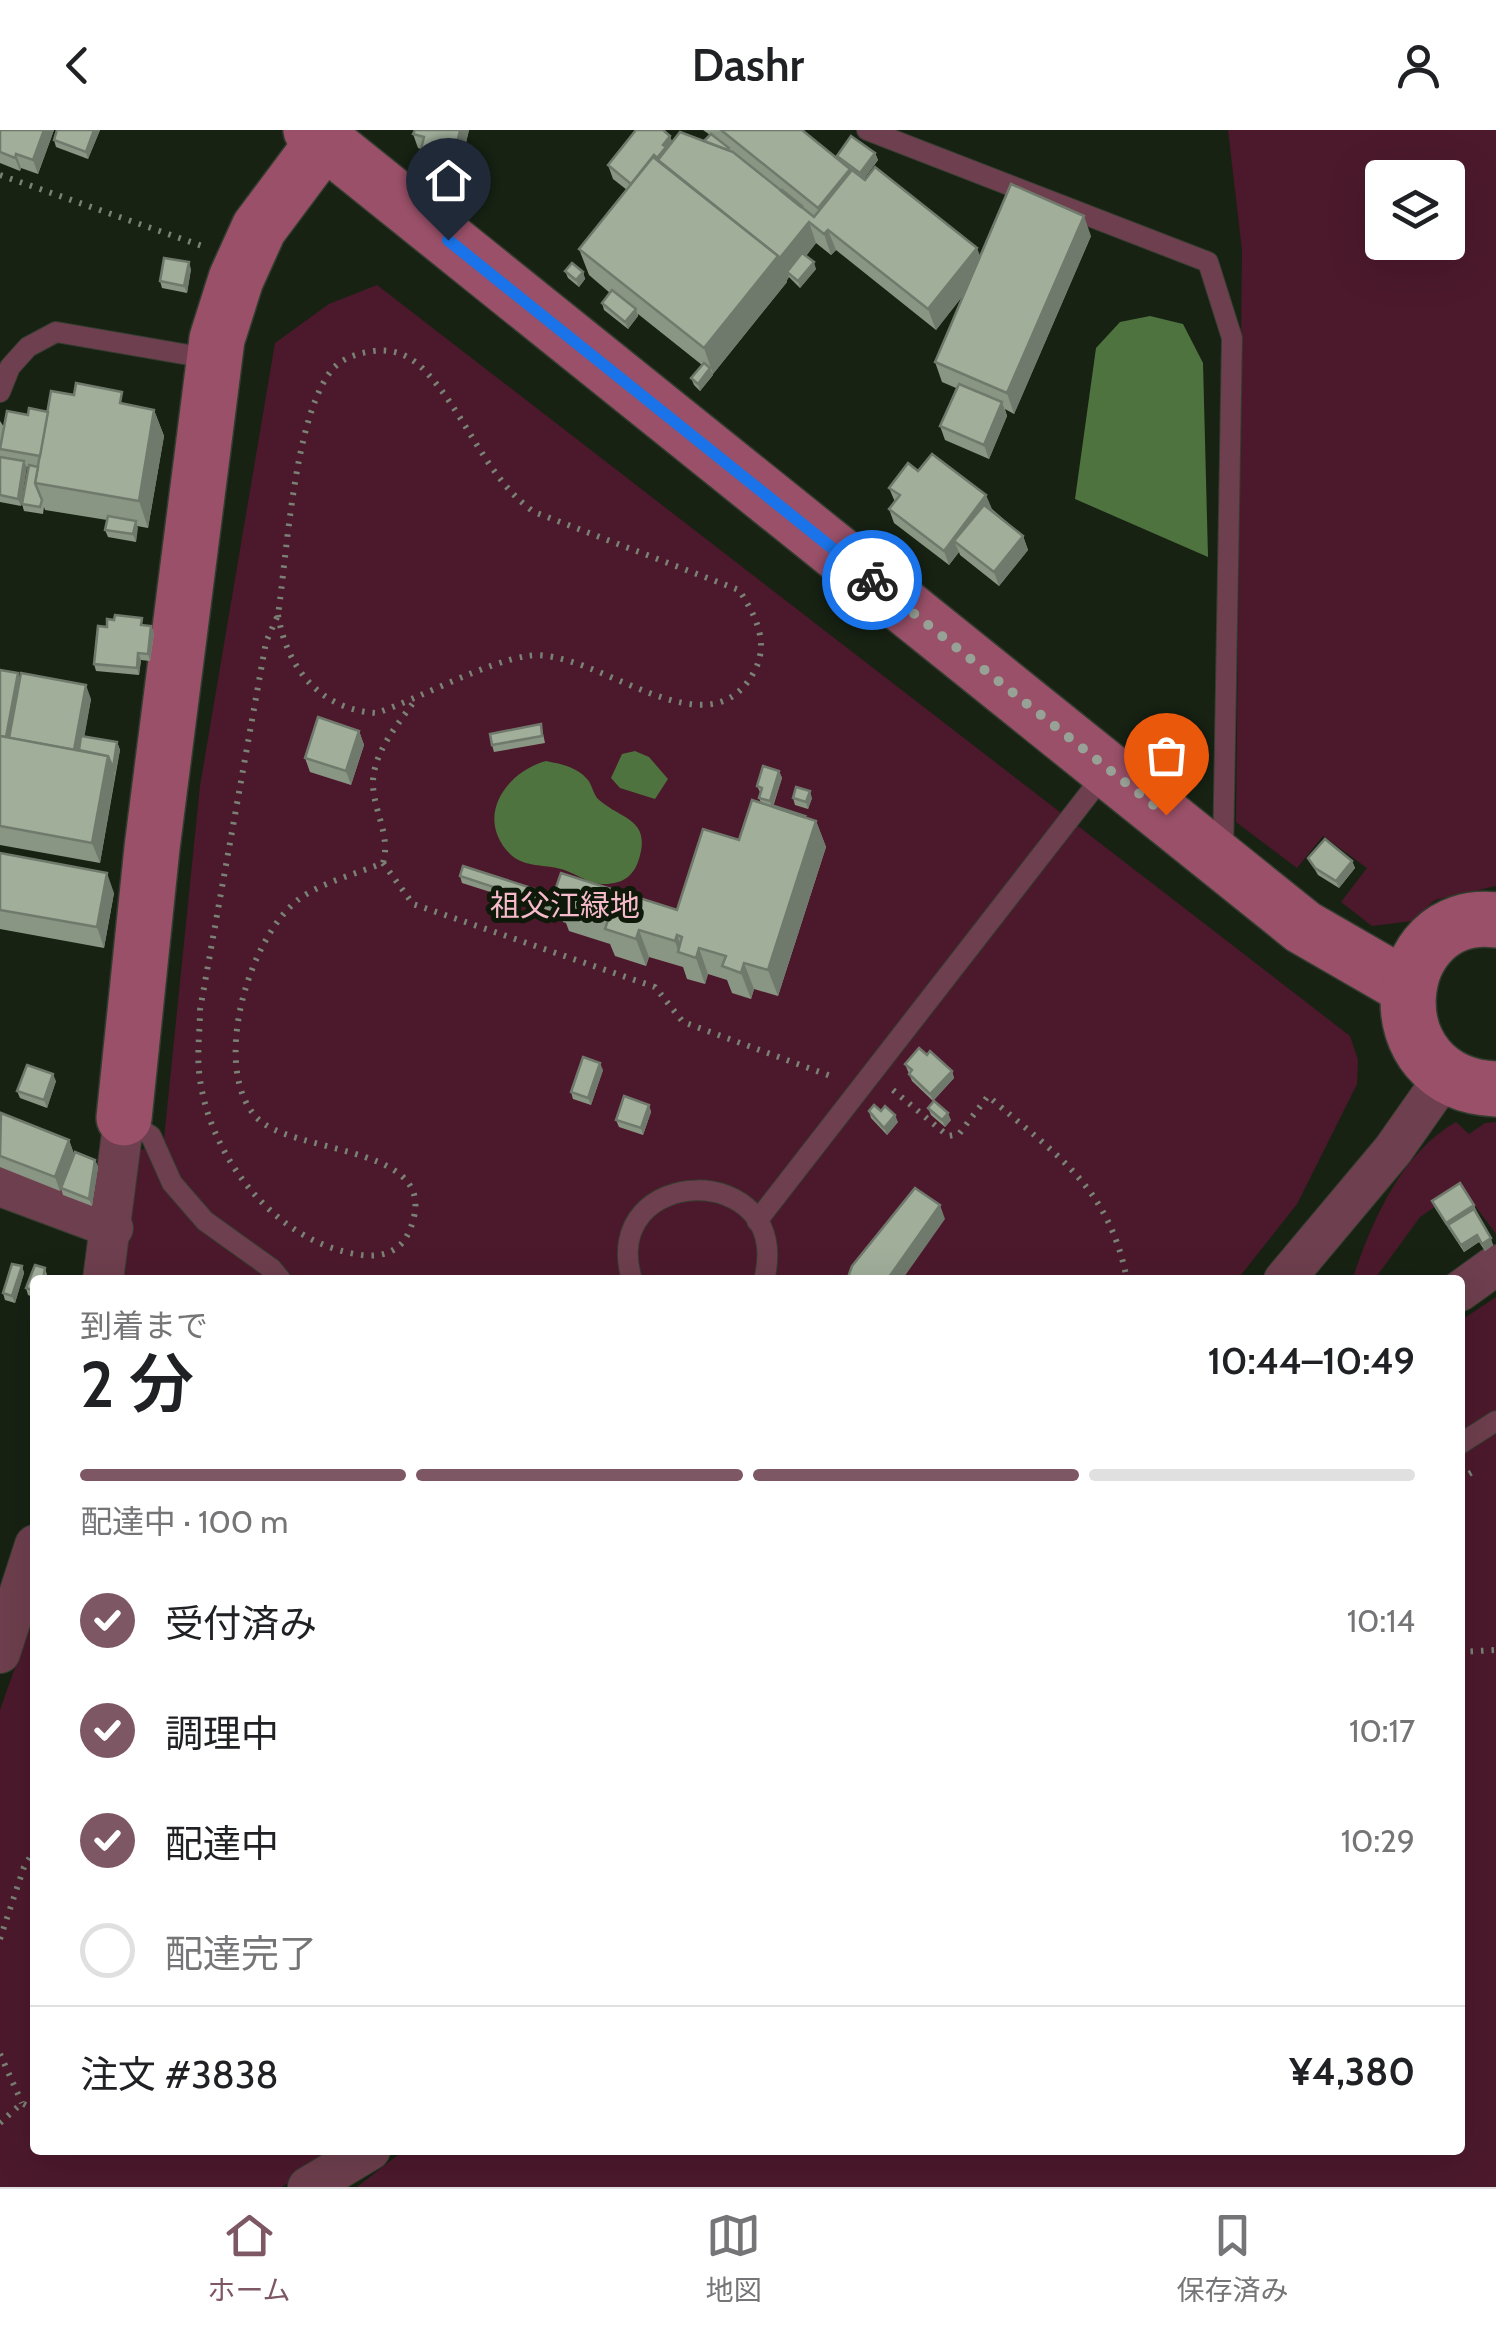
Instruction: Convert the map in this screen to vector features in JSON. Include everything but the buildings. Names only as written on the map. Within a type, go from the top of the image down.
[{"type":"street","points":[[104,1275],[113,1228],[152,848],[214,359],[244,260],[318,136],[1303,927],[1407,987]]},
{"type":"street","points":[[1288,1275],[1393,1150],[1470,1082],[1421,1052],[1407,1021],[1407,987],[1417,961],[1435,940],[1460,925],[1496,920]]},
{"type":"street","points":[[0,1186],[113,1228]]},
{"type":"street","points":[[1465,1287],[1496,1265]]},
{"type":"street","points":[[0,1653],[30,1561]]},
{"type":"street","points":[[308,2187],[362,2155]]},
{"type":"lane","points":[[867,130],[1208,262],[1232,338],[1223,861]]},
{"type":"lane","points":[[0,392],[10,367],[28,347],[56,332],[214,359]]},
{"type":"lane","points":[[758,1220],[1109,769]]},
{"type":"lane","points":[[124,1118],[152,1136],[172,1183],[204,1221],[277,1275]]},
{"type":"lane","points":[[632,1275],[629,1242],[638,1221],[654,1203],[674,1192],[698,1188],[721,1191],[758,1220],[767,1242],[764,1275]]},
{"type":"lane","points":[[1465,1441],[1496,1421]]},
{"type":"path","points":[[0,175],[244,260]]},
{"type":"path","points":[[278,615],[283,647],[316,691],[356,712],[377,713],[528,655],[556,658],[686,704],[711,705],[748,684],[760,660],[761,635],[754,612],[738,590],[534,512],[513,497],[428,374],[408,356],[385,349],[351,354],[330,372],[316,396],[296,486],[278,615],[266,642],[204,991],[199,1072],[218,1138],[265,1206],[297,1231],[336,1250],[362,1256],[387,1253],[402,1244],[416,1206],[411,1186],[398,1171],[379,1162],[286,1135],[260,1122],[240,1098],[233,1068],[246,987],[262,944],[298,900],[383,864],[388,848],[373,784],[379,757],[416,699]]},
{"type":"path","points":[[383,864],[413,904],[441,917],[655,987],[683,1022],[867,1080],[948,1136],[958,1134],[988,1096],[1087,1182],[1110,1218],[1126,1275]]},
{"type":"path","points":[[1465,1652],[1496,1650]]},
{"type":"path","points":[[0,1939],[30,1857]]},
{"type":"path","points":[[0,2054],[22,2103],[30,2107]]},
{"type":"path","points":[[0,2123],[22,2103]]},
{"type":"green space","points":[[1228,130],[1496,130],[1496,886],[1435,900],[1412,921],[1372,926],[1341,902],[1367,868],[1323,836],[1297,868],[1236,822],[1242,250]]},
{"type":"green space","name":"祖父江緑地","points":[[377,285],[1350,1036],[1358,1060],[1357,1084],[1297,1204],[1241,1275],[124,1275],[135,1153],[164,1139],[200,786],[275,343],[329,304]]},
{"type":"green space","points":[[1456,1122],[1469,1134],[1485,1123],[1496,1122],[1496,1234],[1462,1188],[1420,1217],[1378,1275],[1354,1275],[1390,1191],[1436,1136]]},
{"type":"green space","points":[[1496,1297],[1496,2187],[357,2187],[398,2155],[1465,2155],[1465,1318]]},
{"type":"green space","points":[[30,1625],[30,2155],[330,2155],[282,2187],[0,2187],[0,1710]]},
{"type":"shaded area","points":[[1150,316],[1183,324],[1203,363],[1208,557],[1075,499],[1096,348],[1120,322]]},
{"type":"shaded area","points":[[635,751],[649,757],[668,779],[655,799],[620,788],[611,778],[622,754]]},
{"type":"shaded area","points":[[546,761],[578,772],[589,781],[598,799],[638,828],[642,848],[633,872],[624,879],[595,883],[561,869],[528,864],[510,854],[500,840],[495,811],[500,798],[518,775]]},
{"type":"way so far","points":[[872,580],[1166,815]]},
{"type":"route","points":[[448,240],[872,580]]}]
